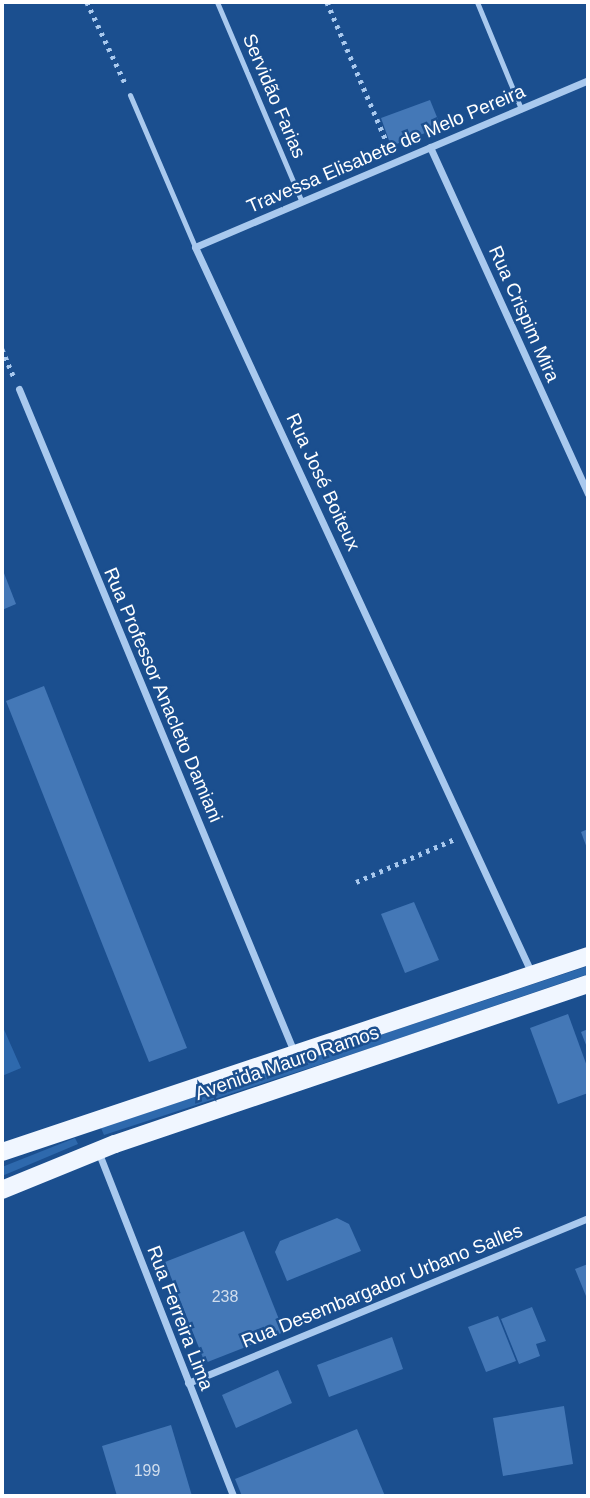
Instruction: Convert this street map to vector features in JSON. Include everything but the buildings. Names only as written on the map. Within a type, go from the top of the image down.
[{"type":"main road","name":"Avenida Mauro Ramos","points":[[2,1152],[588,956]]},
{"type":"main road","name":"Avenida Mauro Ramos","points":[[2,1190],[97,1151],[588,984]]},
{"type":"main road","points":[[86,1122],[97,1151]]},
{"type":"street","name":"Travessa Elisabete de Melo Pereira","points":[[195,247],[588,80]]},
{"type":"street","name":"Rua Crispim Mira","points":[[430,147],[588,494]]},
{"type":"street","name":"Rua José Boiteux","points":[[195,247],[532,975]]},
{"type":"street","name":"Rua Professor Anacleto Damiani","points":[[19,390],[294,1053]]},
{"type":"street","name":"Rua Ferreira Lima","points":[[97,1151],[233,1496]]},
{"type":"street","name":"Rua Desembargador Urbano Salles","points":[[188,1383],[588,1218]]},
{"type":"lane","name":"Servidão Farias","points":[[216,2],[302,202]]},
{"type":"lane","points":[[477,2],[521,108]]},
{"type":"lane","name":"Rua José Boiteux","points":[[130,95],[195,247]]},
{"type":"path","points":[[88,2],[130,95]]},
{"type":"path","points":[[327,2],[397,162]]},
{"type":"path","points":[[2,349],[19,390]]},
{"type":"path","points":[[356,882],[468,832]]},
{"type":"shaded area","points":[[588,966],[588,974],[374,1047],[104,1135],[101,1128]]},
{"type":"shaded area","points":[[2,1025],[21,1068],[2,1076]]},
{"type":"shaded area","points":[[75,1138],[78,1144],[2,1176],[2,1167]]}]
